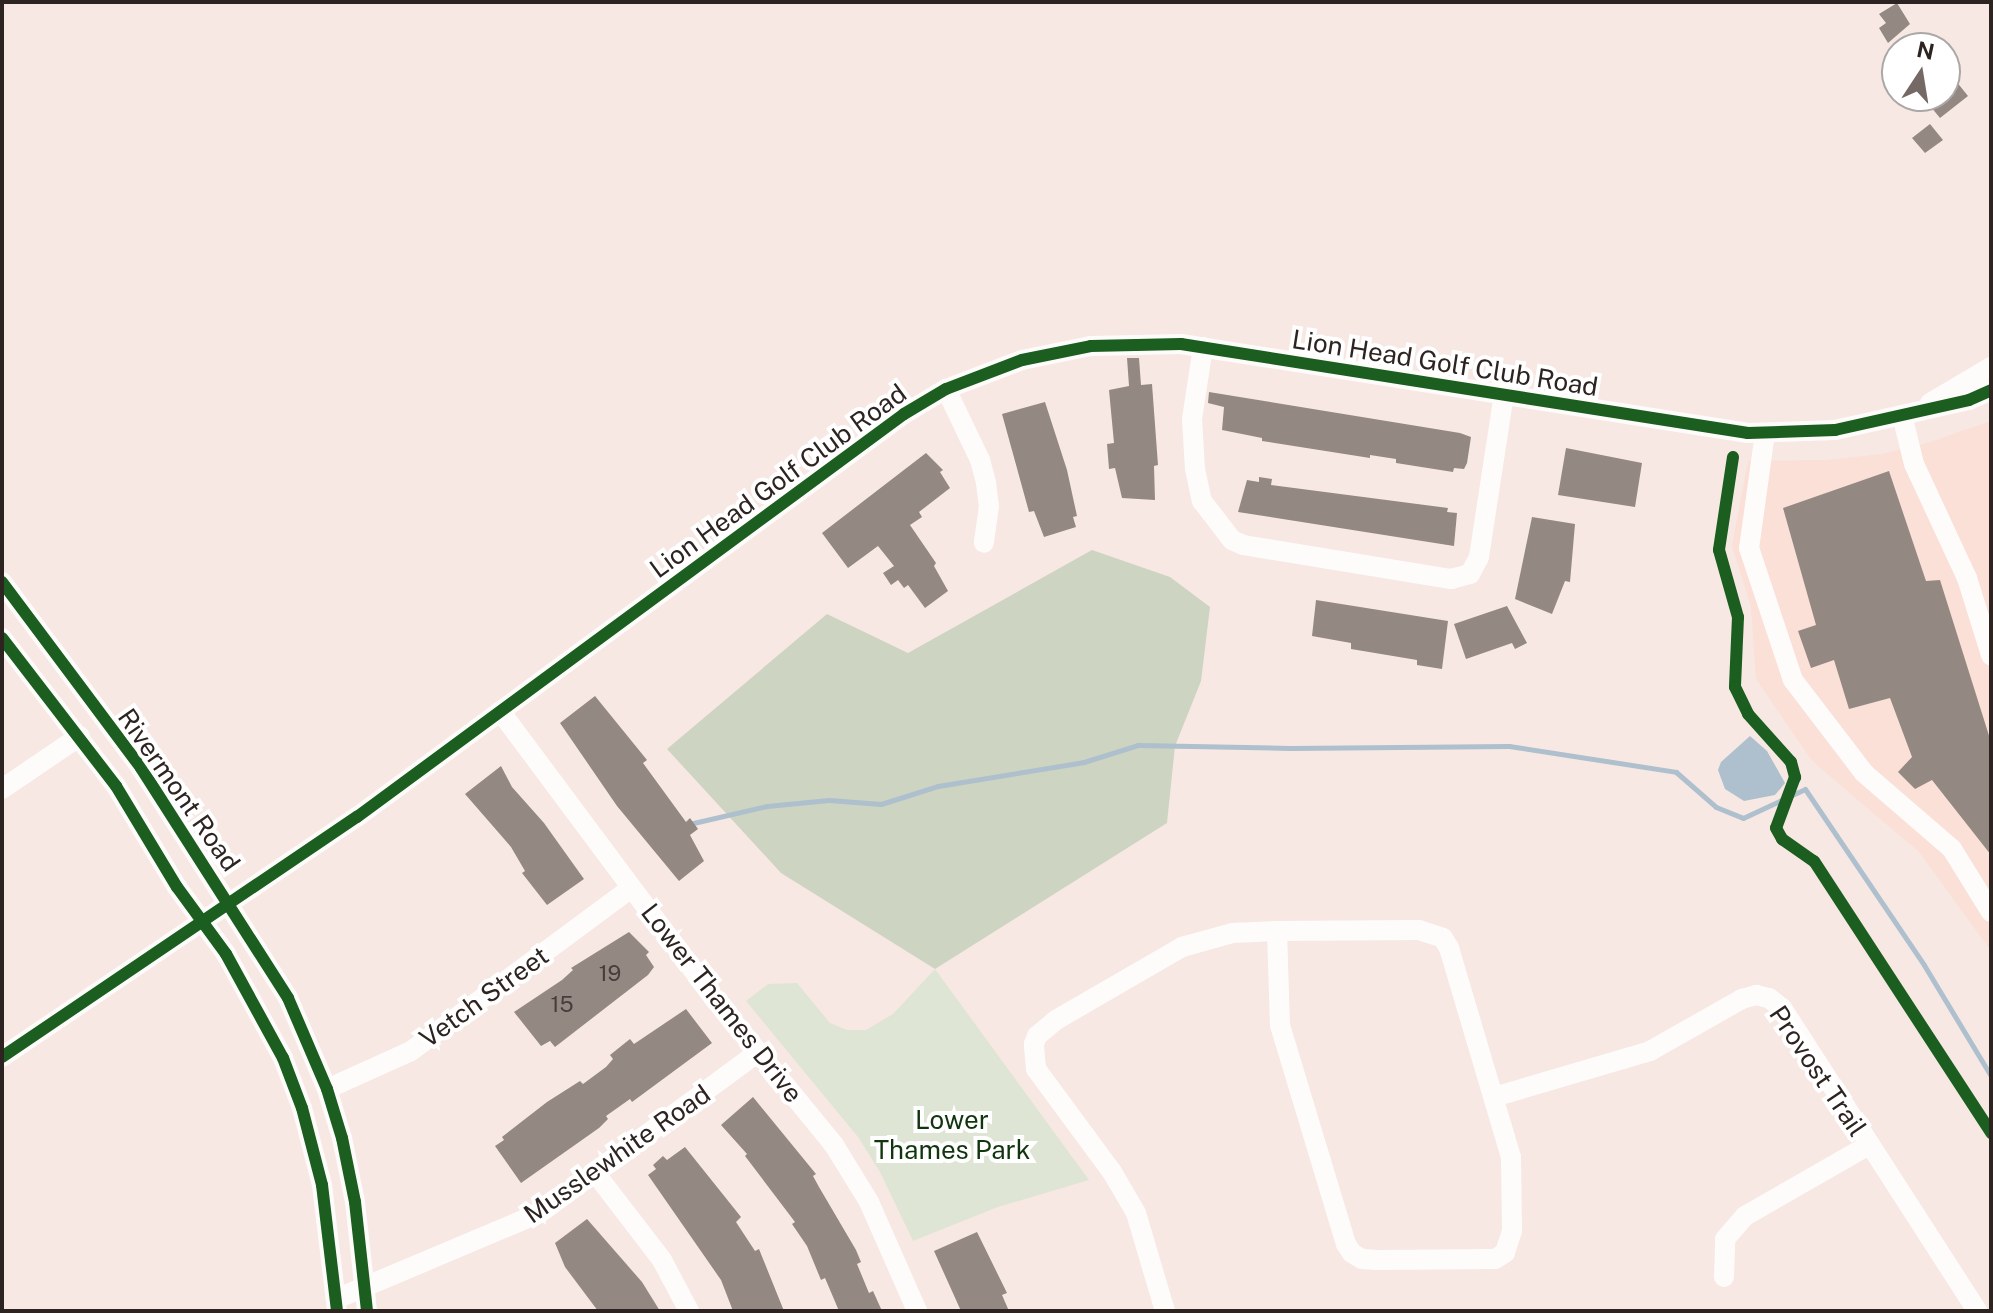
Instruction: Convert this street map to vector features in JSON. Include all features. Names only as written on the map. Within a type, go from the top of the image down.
[{"type":"street","name":"Lion Head Golf Club Road","points":[[2,1057],[357,817],[848,454],[946,389],[1022,360],[1069,350],[1141,343],[1203,347],[1765,433],[1835,430],[1969,400],[1991,390]]},
{"type":"street","points":[[1203,347],[1192,437],[1202,501],[1222,530],[1243,545],[1422,574],[1462,578],[1476,567],[1504,394]]},
{"type":"street","name":"Lion Head Golf Club Road","points":[[1923,408],[1991,367]]},
{"type":"street","points":[[946,389],[980,460],[986,483],[989,506],[984,543]]},
{"type":"street","points":[[1902,415],[1914,464],[1967,578],[1991,655]]},
{"type":"street","points":[[1765,433],[1749,548],[1793,680],[1864,773],[1952,849],[1991,912]]},
{"type":"street","name":"Rivermont Road","points":[[2,582],[141,768],[288,998],[327,1089],[349,1168],[367,1311]]},
{"type":"street","name":"Rivermont Road","points":[[2,638],[80,736],[246,987],[283,1058],[298,1096],[322,1185],[336,1305]]},
{"type":"street","name":"Lower Thames Drive","points":[[500,711],[631,888],[826,1134],[869,1202],[917,1311]]},
{"type":"street","points":[[2,789],[80,736]]},
{"type":"street","name":"Vetch Street","points":[[327,1089],[411,1051],[631,888]]},
{"type":"street","points":[[1165,1311],[1136,1213],[1112,1172],[1036,1069],[1034,1044],[1037,1036],[1056,1020],[1182,947],[1232,933],[1277,931],[1419,930],[1443,938],[1494,1097],[1512,1171],[1512,1231],[1505,1253],[1482,1260],[1377,1260],[1362,1259],[1352,1253],[1346,1244],[1280,1026],[1277,931]]},
{"type":"street","name":"Provost Trail","points":[[1494,1097],[1650,1051],[1742,999],[1756,995],[1769,998],[1782,1008],[1977,1311]]},
{"type":"street","name":"Musslewhite Road","points":[[336,1305],[365,1287],[519,1224],[555,1204],[758,1052]]},
{"type":"street","points":[[1724,1277],[1725,1239],[1745,1216],[1869,1145]]},
{"type":"street","points":[[596,1174],[662,1260],[689,1311]]},
{"type":"shaded area","points":[[1991,421],[1991,951],[1919,852],[1812,761],[1756,679],[1751,607],[1732,546],[1748,461],[1826,460],[1882,454],[1924,444]]},
{"type":"green space","points":[[1092,550],[1170,577],[1210,607],[1201,681],[1175,746],[1167,823],[935,969],[781,873],[667,749],[827,614],[908,653]]},
{"type":"green space","name":"Lower Thames Park","points":[[935,969],[1089,1180],[998,1207],[913,1241],[880,1172],[858,1137],[746,1001],[768,984],[797,983],[830,1023],[847,1030],[866,1030],[893,1014]]},
{"type":"water","points":[[1750,736],[1767,751],[1785,783],[1775,795],[1744,801],[1725,789],[1718,770],[1721,762]]},
{"type":"building","points":[[1897,3],[1910,24],[1901,32],[1881,32],[1879,28],[1886,23],[1879,14]]},
{"type":"building","points":[[1961,87],[1968,96],[1961,102]]},
{"type":"building","points":[[1930,124],[1943,140],[1925,153],[1912,138]]},
{"type":"building","points":[[1127,358],[1139,358],[1141,385],[1152,384],[1158,465],[1154,466],[1155,500],[1122,498],[1115,468],[1109,469],[1107,444],[1114,443],[1109,390],[1129,386]]},
{"type":"building","points":[[1209,392],[1460,433],[1471,437],[1467,463],[1464,469],[1454,468],[1453,472],[1396,463],[1396,459],[1370,455],[1370,458],[1262,441],[1262,438],[1222,430],[1224,407],[1208,403]]},
{"type":"building","points":[[1045,402],[1067,470],[1077,516],[1073,517],[1076,527],[1044,537],[1034,511],[1029,512],[1002,414]]},
{"type":"building","points":[[1566,448],[1642,463],[1635,507],[1558,495]]},
{"type":"building","points":[[926,453],[943,470],[940,472],[950,488],[919,512],[922,517],[910,525],[936,563],[934,566],[948,591],[925,608],[908,585],[904,588],[898,580],[891,585],[883,573],[894,566],[878,546],[848,568],[822,533]]},
{"type":"building","points":[[1889,471],[1926,581],[1940,580],[1991,742],[1991,855],[1932,780],[1915,789],[1898,772],[1912,757],[1890,698],[1849,709],[1834,660],[1811,668],[1798,631],[1816,625],[1783,508]]},
{"type":"building","points":[[1259,477],[1272,479],[1271,485],[1448,508],[1447,512],[1457,513],[1454,546],[1238,512],[1247,480],[1259,482]]},
{"type":"building","points":[[1532,517],[1575,524],[1570,582],[1565,581],[1552,614],[1515,599]]},
{"type":"building","points":[[1316,600],[1448,621],[1442,669],[1417,665],[1417,660],[1351,649],[1351,643],[1312,636]]},
{"type":"building","points":[[1507,606],[1527,643],[1515,649],[1512,643],[1466,659],[1454,624]]},
{"type":"building","points":[[595,696],[647,760],[643,763],[686,822],[690,818],[698,829],[690,835],[704,861],[679,881],[617,806],[560,723]]},
{"type":"building","points":[[501,766],[512,787],[544,823],[584,879],[547,905],[522,873],[525,871],[511,847],[465,794]]},
{"type":"building","points":[[629,932],[649,952],[646,955],[654,967],[648,975],[555,1047],[550,1041],[541,1046],[514,1012],[562,980],[573,970],[571,968]]},
{"type":"building","points":[[686,1009],[712,1043],[632,1102],[630,1099],[606,1116],[608,1119],[599,1128],[521,1183],[495,1146],[504,1140],[502,1137],[547,1102],[580,1081],[583,1084],[606,1067],[613,1059],[610,1055],[630,1039],[634,1044]]},
{"type":"building","points":[[753,1097],[816,1174],[813,1176],[856,1250],[861,1262],[857,1264],[869,1293],[873,1291],[882,1311],[839,1311],[825,1278],[821,1280],[807,1246],[792,1224],[795,1222],[745,1156],[747,1154],[721,1125]]},
{"type":"building","points":[[685,1147],[741,1217],[736,1222],[755,1251],[759,1249],[784,1311],[733,1311],[721,1280],[648,1175],[656,1169],[653,1165],[663,1156],[667,1160]]},
{"type":"building","points":[[587,1219],[642,1282],[660,1311],[598,1311],[565,1267],[555,1243]]},
{"type":"building","points":[[977,1232],[1007,1293],[1002,1295],[1009,1311],[961,1311],[934,1251]]},
{"type":"waterway","points":[[689,824],[767,806],[829,800],[881,804],[938,786],[1084,762],[1138,745],[1290,748],[1509,746],[1676,772],[1716,807],[1743,818],[1805,789],[1924,965],[1991,1076]]},
{"type":"cycle path","points":[[2,1057],[357,817],[904,414],[946,389],[1022,360],[1091,346],[1181,344],[1748,433],[1835,430],[1969,400],[1991,390]]},
{"type":"cycle path","points":[[1733,457],[1719,550],[1738,617],[1735,687],[1748,714],[1791,762],[1795,777],[1776,828],[1782,839],[1814,861],[1991,1133]]},
{"type":"cycle path","points":[[2,582],[141,768],[288,998],[327,1089],[342,1138],[355,1202],[367,1311]]},
{"type":"cycle path","points":[[2,638],[116,786],[177,887],[226,954],[283,1058],[302,1108],[322,1185],[337,1311]]}]
